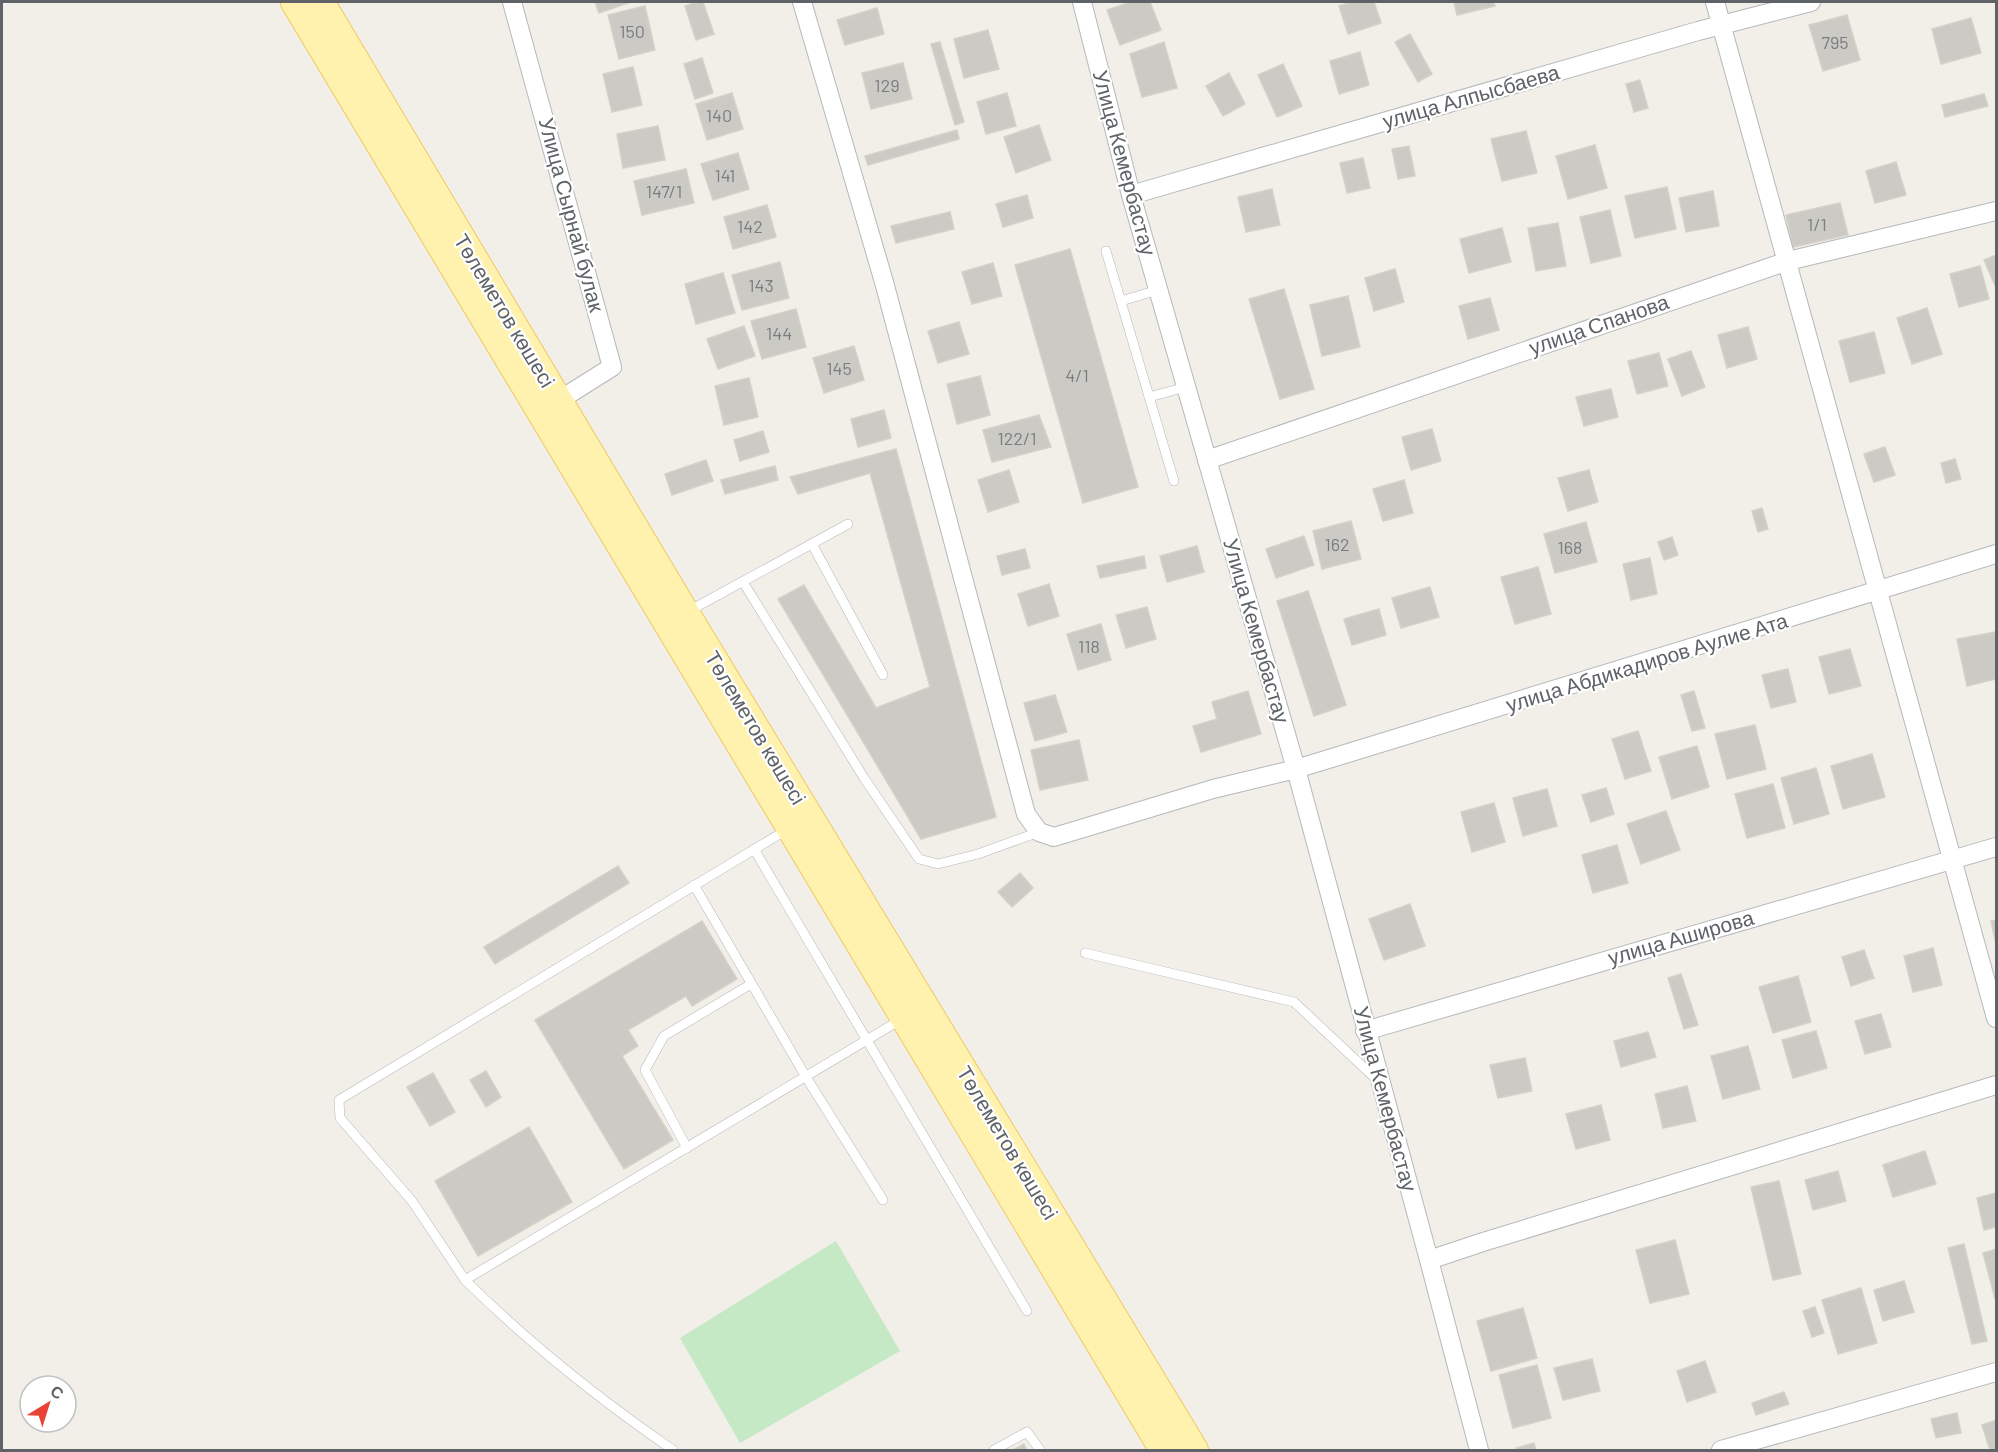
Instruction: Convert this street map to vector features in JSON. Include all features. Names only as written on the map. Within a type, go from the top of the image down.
[{"type":"main road","name":"Төлеметов көшесі","points":[[295,2],[1164,1450]]},
{"type":"main road","name":"Төлеметов көшесі","points":[[320,2],[685,613],[1194,1450]]},
{"type":"street","name":"Улица Сырнай булак","points":[[512,2],[612,367],[558,402]]},
{"type":"street","points":[[802,2],[884,282],[1026,814],[1039,832]]},
{"type":"street","name":"Улица Кемербастау","points":[[1082,2],[1131,195],[1296,770],[1479,1450]]},
{"type":"street","points":[[1715,2],[1996,1018]]},
{"type":"street","name":"улица Алпысбаева","points":[[1131,195],[1722,25],[1811,2]]},
{"type":"street","name":"улица Спанова","points":[[1207,460],[1788,261],[1996,212]]},
{"type":"street","name":"улица Абдикадиров Аулие Ата","points":[[1039,832],[1054,837],[1214,789],[1296,770],[1996,554]]},
{"type":"street","name":"улица Аширова","points":[[1365,1031],[1950,858],[1996,847]]},
{"type":"street","points":[[1429,1260],[1494,1238],[1996,1085]]},
{"type":"street","points":[[1721,1450],[1996,1372]]},
{"type":"lane","points":[[1106,251],[1174,481]]},
{"type":"lane","points":[[1121,301],[1158,290]]},
{"type":"lane","points":[[1149,398],[1186,387]]},
{"type":"lane","points":[[685,613],[848,524]]},
{"type":"lane","points":[[812,544],[883,675]]},
{"type":"lane","points":[[743,582],[864,778],[919,859],[938,864],[978,854],[1039,832]]},
{"type":"lane","points":[[673,1450],[621,1415],[513,1327],[465,1280],[412,1201],[340,1118],[339,1100],[789,828]]},
{"type":"lane","points":[[754,849],[1028,1311]]},
{"type":"lane","points":[[694,885],[806,1077],[883,1200]]},
{"type":"lane","points":[[1084,953],[1294,1002],[1380,1083]]},
{"type":"lane","points":[[687,1148],[645,1070],[664,1036],[751,984]]},
{"type":"lane","points":[[465,1280],[904,1018]]},
{"type":"lane","points":[[994,1450],[1027,1432],[1040,1450]]},
{"type":"green space","points":[[836,1241],[900,1351],[740,1443],[680,1338]]},
{"type":"building","points":[[595,2],[631,2],[599,13]]},
{"type":"building","points":[[703,2],[714,34],[696,40],[685,6]]},
{"type":"building","points":[[1131,2],[1150,2],[1161,30],[1120,45],[1107,10]]},
{"type":"building","points":[[1352,2],[1374,2],[1381,23],[1348,34],[1339,6]]},
{"type":"building","points":[[1454,2],[1493,2],[1495,6],[1457,15]]},
{"type":"building","points":[[645,6],[655,50],[619,59],[608,15]]},
{"type":"building","points":[[877,8],[884,34],[845,45],[837,20]]},
{"type":"building","points":[[1847,15],[1860,60],[1823,71],[1809,25]]},
{"type":"building","points":[[1971,18],[1981,53],[1941,64],[1932,29]]},
{"type":"building","points":[[988,30],[999,69],[964,78],[954,39]]},
{"type":"building","points":[[1410,34],[1432,74],[1418,82],[1395,42]]},
{"type":"building","points":[[940,42],[964,122],[955,125],[931,44]]},
{"type":"building","points":[[1164,42],[1177,88],[1142,97],[1130,54]]},
{"type":"building","points":[[1360,52],[1369,85],[1339,94],[1330,61]]},
{"type":"building","points":[[702,58],[713,93],[695,99],[684,64]]},
{"type":"building","points":[[903,63],[912,99],[871,109],[862,73]]},
{"type":"building","points":[[1283,64],[1302,106],[1277,117],[1258,75]]},
{"type":"building","points":[[633,67],[642,105],[612,112],[603,74]]},
{"type":"building","points":[[1229,73],[1245,104],[1223,116],[1206,86]]},
{"type":"building","points":[[1640,80],[1648,108],[1634,112],[1626,84]]},
{"type":"building","points":[[732,93],[743,129],[707,140],[696,104]]},
{"type":"building","points":[[1007,93],[1016,126],[986,134],[977,102]]},
{"type":"building","points":[[1984,94],[1988,106],[1945,117],[1942,105]]},
{"type":"building","points":[[1039,125],[1051,160],[1016,173],[1004,137]]},
{"type":"building","points":[[658,126],[665,160],[623,168],[617,134]]},
{"type":"building","points":[[957,130],[959,139],[868,165],[865,156]]},
{"type":"building","points":[[1526,131],[1537,173],[1502,181],[1491,139]]},
{"type":"building","points":[[1595,145],[1607,188],[1568,199],[1556,156]]},
{"type":"building","points":[[1409,146],[1415,176],[1398,179],[1392,149]]},
{"type":"building","points":[[738,153],[749,189],[713,200],[701,164]]},
{"type":"building","points":[[1363,158],[1370,188],[1347,193],[1340,163]]},
{"type":"building","points":[[1896,162],[1906,195],[1875,203],[1866,171]]},
{"type":"building","points":[[686,169],[694,203],[642,215],[634,181]]},
{"type":"building","points":[[1667,187],[1676,229],[1635,238],[1625,196]]},
{"type":"building","points":[[1272,189],[1280,225],[1246,232],[1238,197]]},
{"type":"building","points":[[1713,191],[1719,226],[1686,232],[1679,198]]},
{"type":"building","points":[[1027,195],[1033,218],[1003,227],[996,204]]},
{"type":"building","points":[[1840,203],[1848,235],[1793,247],[1786,215]]},
{"type":"building","points":[[767,205],[776,237],[733,249],[724,217]]},
{"type":"building","points":[[1610,210],[1621,256],[1591,263],[1580,217]]},
{"type":"building","points":[[950,212],[954,229],[896,243],[891,226]]},
{"type":"building","points":[[1558,223],[1566,266],[1536,271],[1528,228]]},
{"type":"building","points":[[1502,228],[1511,262],[1469,273],[1460,239]]},
{"type":"building","points":[[1070,249],[1138,487],[1083,503],[1015,265]]},
{"type":"building","points":[[1996,255],[1996,288],[1984,260]]},
{"type":"building","points":[[780,262],[789,298],[742,310],[732,275]]},
{"type":"building","points":[[993,263],[1002,296],[972,304],[962,272]]},
{"type":"building","points":[[1980,266],[1989,299],[1959,307],[1950,274]]},
{"type":"building","points":[[1395,269],[1404,302],[1374,311],[1365,278]]},
{"type":"building","points":[[723,273],[735,313],[696,324],[685,284]]},
{"type":"building","points":[[1284,289],[1314,389],[1280,399],[1249,299]]},
{"type":"building","points":[[1348,296],[1360,347],[1322,356],[1310,305]]},
{"type":"building","points":[[1490,298],[1499,330],[1468,339],[1459,306]]},
{"type":"building","points":[[1927,308],[1942,354],[1912,364],[1897,318]]},
{"type":"building","points":[[796,309],[806,347],[762,359],[751,321]]},
{"type":"building","points":[[959,322],[969,354],[938,363],[928,331]]},
{"type":"building","points":[[744,326],[755,356],[718,369],[707,339]]},
{"type":"building","points":[[1748,327],[1757,359],[1727,368],[1718,335]]},
{"type":"building","points":[[1874,332],[1885,373],[1850,382],[1839,341]]},
{"type":"building","points":[[854,346],[864,380],[824,393],[813,358]]},
{"type":"building","points":[[1691,351],[1705,387],[1682,396],[1668,359]]},
{"type":"building","points":[[1659,353],[1668,386],[1637,394],[1628,361]]},
{"type":"building","points":[[980,376],[990,415],[957,424],[947,384]]},
{"type":"building","points":[[749,378],[758,417],[724,425],[715,386]]},
{"type":"building","points":[[1611,389],[1618,417],[1584,426],[1576,397]]},
{"type":"building","points":[[884,410],[891,438],[858,447],[851,419]]},
{"type":"building","points":[[1039,415],[1051,447],[992,462],[983,430]]},
{"type":"building","points":[[1432,429],[1441,461],[1411,470],[1402,437]]},
{"type":"building","points":[[763,431],[769,452],[740,461],[734,440]]},
{"type":"building","points":[[1885,447],[1895,475],[1874,482],[1864,454]]},
{"type":"building","points":[[896,449],[996,817],[921,839],[778,599],[804,585],[876,708],[930,687],[870,473],[798,494],[790,477]]},
{"type":"building","points":[[1955,459],[1961,479],[1946,483],[1941,463]]},
{"type":"building","points":[[706,460],[713,481],[672,495],[665,474]]},
{"type":"building","points":[[775,466],[778,480],[725,494],[721,480]]},
{"type":"building","points":[[1009,470],[1019,502],[988,512],[978,480]]},
{"type":"building","points":[[1589,470],[1598,502],[1568,511],[1558,478]]},
{"type":"building","points":[[1404,480],[1413,513],[1383,521],[1373,489]]},
{"type":"building","points":[[1762,508],[1768,529],[1758,532],[1752,511]]},
{"type":"building","points":[[1351,521],[1361,559],[1322,569],[1313,531]]},
{"type":"building","points":[[1586,522],[1597,562],[1555,573],[1544,534]]},
{"type":"building","points":[[1304,536],[1314,565],[1276,578],[1266,549]]},
{"type":"building","points":[[1672,537],[1678,555],[1664,560],[1658,542]]},
{"type":"building","points":[[1197,546],[1204,572],[1167,582],[1160,556]]},
{"type":"building","points":[[1025,549],[1030,568],[1002,575],[997,556]]},
{"type":"building","points":[[1144,556],[1146,568],[1100,578],[1097,566]]},
{"type":"building","points":[[1650,558],[1657,594],[1631,600],[1623,564]]},
{"type":"building","points":[[1538,567],[1551,614],[1515,624],[1501,577]]},
{"type":"building","points":[[1049,584],[1059,616],[1028,626],[1018,594]]},
{"type":"building","points":[[1430,587],[1439,617],[1401,628],[1392,598]]},
{"type":"building","points":[[1308,591],[1346,705],[1314,716],[1277,601]]},
{"type":"building","points":[[1147,607],[1156,639],[1126,648],[1116,615]]},
{"type":"building","points":[[1379,609],[1386,635],[1352,645],[1344,619]]},
{"type":"building","points":[[1101,624],[1111,660],[1078,670],[1067,634]]},
{"type":"building","points":[[1996,632],[1996,679],[1967,686],[1957,639]]},
{"type":"building","points":[[1850,649],[1861,686],[1829,694],[1819,657]]},
{"type":"building","points":[[1788,669],[1796,702],[1771,708],[1762,675]]},
{"type":"building","points":[[1248,691],[1261,734],[1201,752],[1193,726],[1217,719],[1212,702]]},
{"type":"building","points":[[1694,691],[1705,728],[1692,731],[1681,695]]},
{"type":"building","points":[[1055,695],[1067,732],[1035,741],[1024,703]]},
{"type":"building","points":[[1755,725],[1766,769],[1727,779],[1715,734]]},
{"type":"building","points":[[1638,731],[1651,771],[1625,779],[1612,739]]},
{"type":"building","points":[[1079,740],[1088,780],[1040,790],[1031,750]]},
{"type":"building","points":[[1697,746],[1709,787],[1672,799],[1659,757]]},
{"type":"building","points":[[1872,754],[1885,797],[1843,809],[1831,766]]},
{"type":"building","points":[[1816,768],[1829,814],[1794,824],[1781,778]]},
{"type":"building","points":[[1773,784],[1785,828],[1747,838],[1735,794]]},
{"type":"building","points":[[1606,788],[1614,814],[1591,822],[1582,795]]},
{"type":"building","points":[[1547,789],[1557,826],[1523,836],[1513,798]]},
{"type":"building","points":[[1494,803],[1505,842],[1472,852],[1461,812]]},
{"type":"building","points":[[1666,811],[1680,850],[1641,864],[1627,824]]},
{"type":"building","points":[[1617,845],[1628,883],[1593,893],[1582,855]]},
{"type":"building","points":[[618,866],[629,883],[495,964],[484,947]]},
{"type":"building","points":[[1020,873],[1033,888],[1012,907],[998,892]]},
{"type":"building","points":[[1410,904],[1425,946],[1384,960],[1369,919]]},
{"type":"building","points":[[1996,920],[1996,944],[1991,921]]},
{"type":"building","points":[[702,921],[737,979],[692,1006],[686,996],[628,1030],[638,1046],[622,1056],[673,1140],[624,1169],[535,1020]]},
{"type":"building","points":[[1933,948],[1942,985],[1913,992],[1904,956]]},
{"type":"building","points":[[1864,950],[1874,978],[1851,986],[1842,957]]},
{"type":"building","points":[[1681,974],[1698,1025],[1684,1029],[1668,978]]},
{"type":"building","points":[[1798,976],[1811,1022],[1773,1033],[1759,987]]},
{"type":"building","points":[[1881,1014],[1891,1047],[1865,1054],[1855,1021]]},
{"type":"building","points":[[1816,1031],[1827,1068],[1793,1078],[1782,1040]]},
{"type":"building","points":[[1648,1032],[1656,1057],[1621,1067],[1614,1041]]},
{"type":"building","points":[[1748,1046],[1760,1089],[1723,1099],[1711,1056]]},
{"type":"building","points":[[1525,1058],[1532,1091],[1498,1098],[1490,1065]]},
{"type":"building","points":[[486,1071],[501,1097],[486,1107],[470,1080]]},
{"type":"building","points":[[433,1073],[455,1112],[430,1126],[407,1087]]},
{"type":"building","points":[[1687,1086],[1696,1121],[1663,1128],[1655,1094]]},
{"type":"building","points":[[1601,1105],[1610,1140],[1576,1149],[1566,1114]]},
{"type":"building","points":[[529,1127],[572,1202],[478,1256],[435,1181]]},
{"type":"building","points":[[1925,1151],[1936,1184],[1893,1197],[1883,1165]]},
{"type":"building","points":[[1838,1171],[1846,1201],[1813,1210],[1805,1180]]},
{"type":"building","points":[[1779,1181],[1801,1274],[1773,1280],[1751,1187]]},
{"type":"building","points":[[1996,1193],[1996,1227],[1984,1230],[1977,1198]]},
{"type":"building","points":[[1675,1240],[1689,1294],[1650,1303],[1636,1250]]},
{"type":"building","points":[[1964,1244],[1987,1341],[1972,1344],[1948,1248]]},
{"type":"building","points":[[1996,1249],[1996,1299],[1995,1299],[1983,1253]]},
{"type":"building","points":[[1904,1281],[1914,1312],[1883,1321],[1874,1290]]},
{"type":"building","points":[[1861,1288],[1877,1343],[1838,1354],[1822,1300]]},
{"type":"building","points":[[1815,1307],[1824,1333],[1812,1337],[1803,1311]]},
{"type":"building","points":[[1523,1308],[1537,1358],[1491,1371],[1477,1321]]},
{"type":"building","points":[[1592,1359],[1600,1391],[1563,1400],[1554,1368]]},
{"type":"building","points":[[1705,1361],[1716,1392],[1687,1402],[1677,1371]]},
{"type":"building","points":[[1537,1365],[1551,1418],[1513,1428],[1499,1375]]},
{"type":"building","points":[[1784,1392],[1789,1404],[1756,1415],[1752,1403]]},
{"type":"building","points":[[1957,1413],[1961,1433],[1936,1438],[1931,1419]]},
{"type":"building","points":[[1996,1420],[1996,1450],[1990,1450],[1982,1425]]},
{"type":"building","points":[[1534,1443],[1536,1450],[1516,1450],[1516,1448]]},
{"type":"building","points":[[1024,1444],[1027,1450],[1013,1450]]}]
